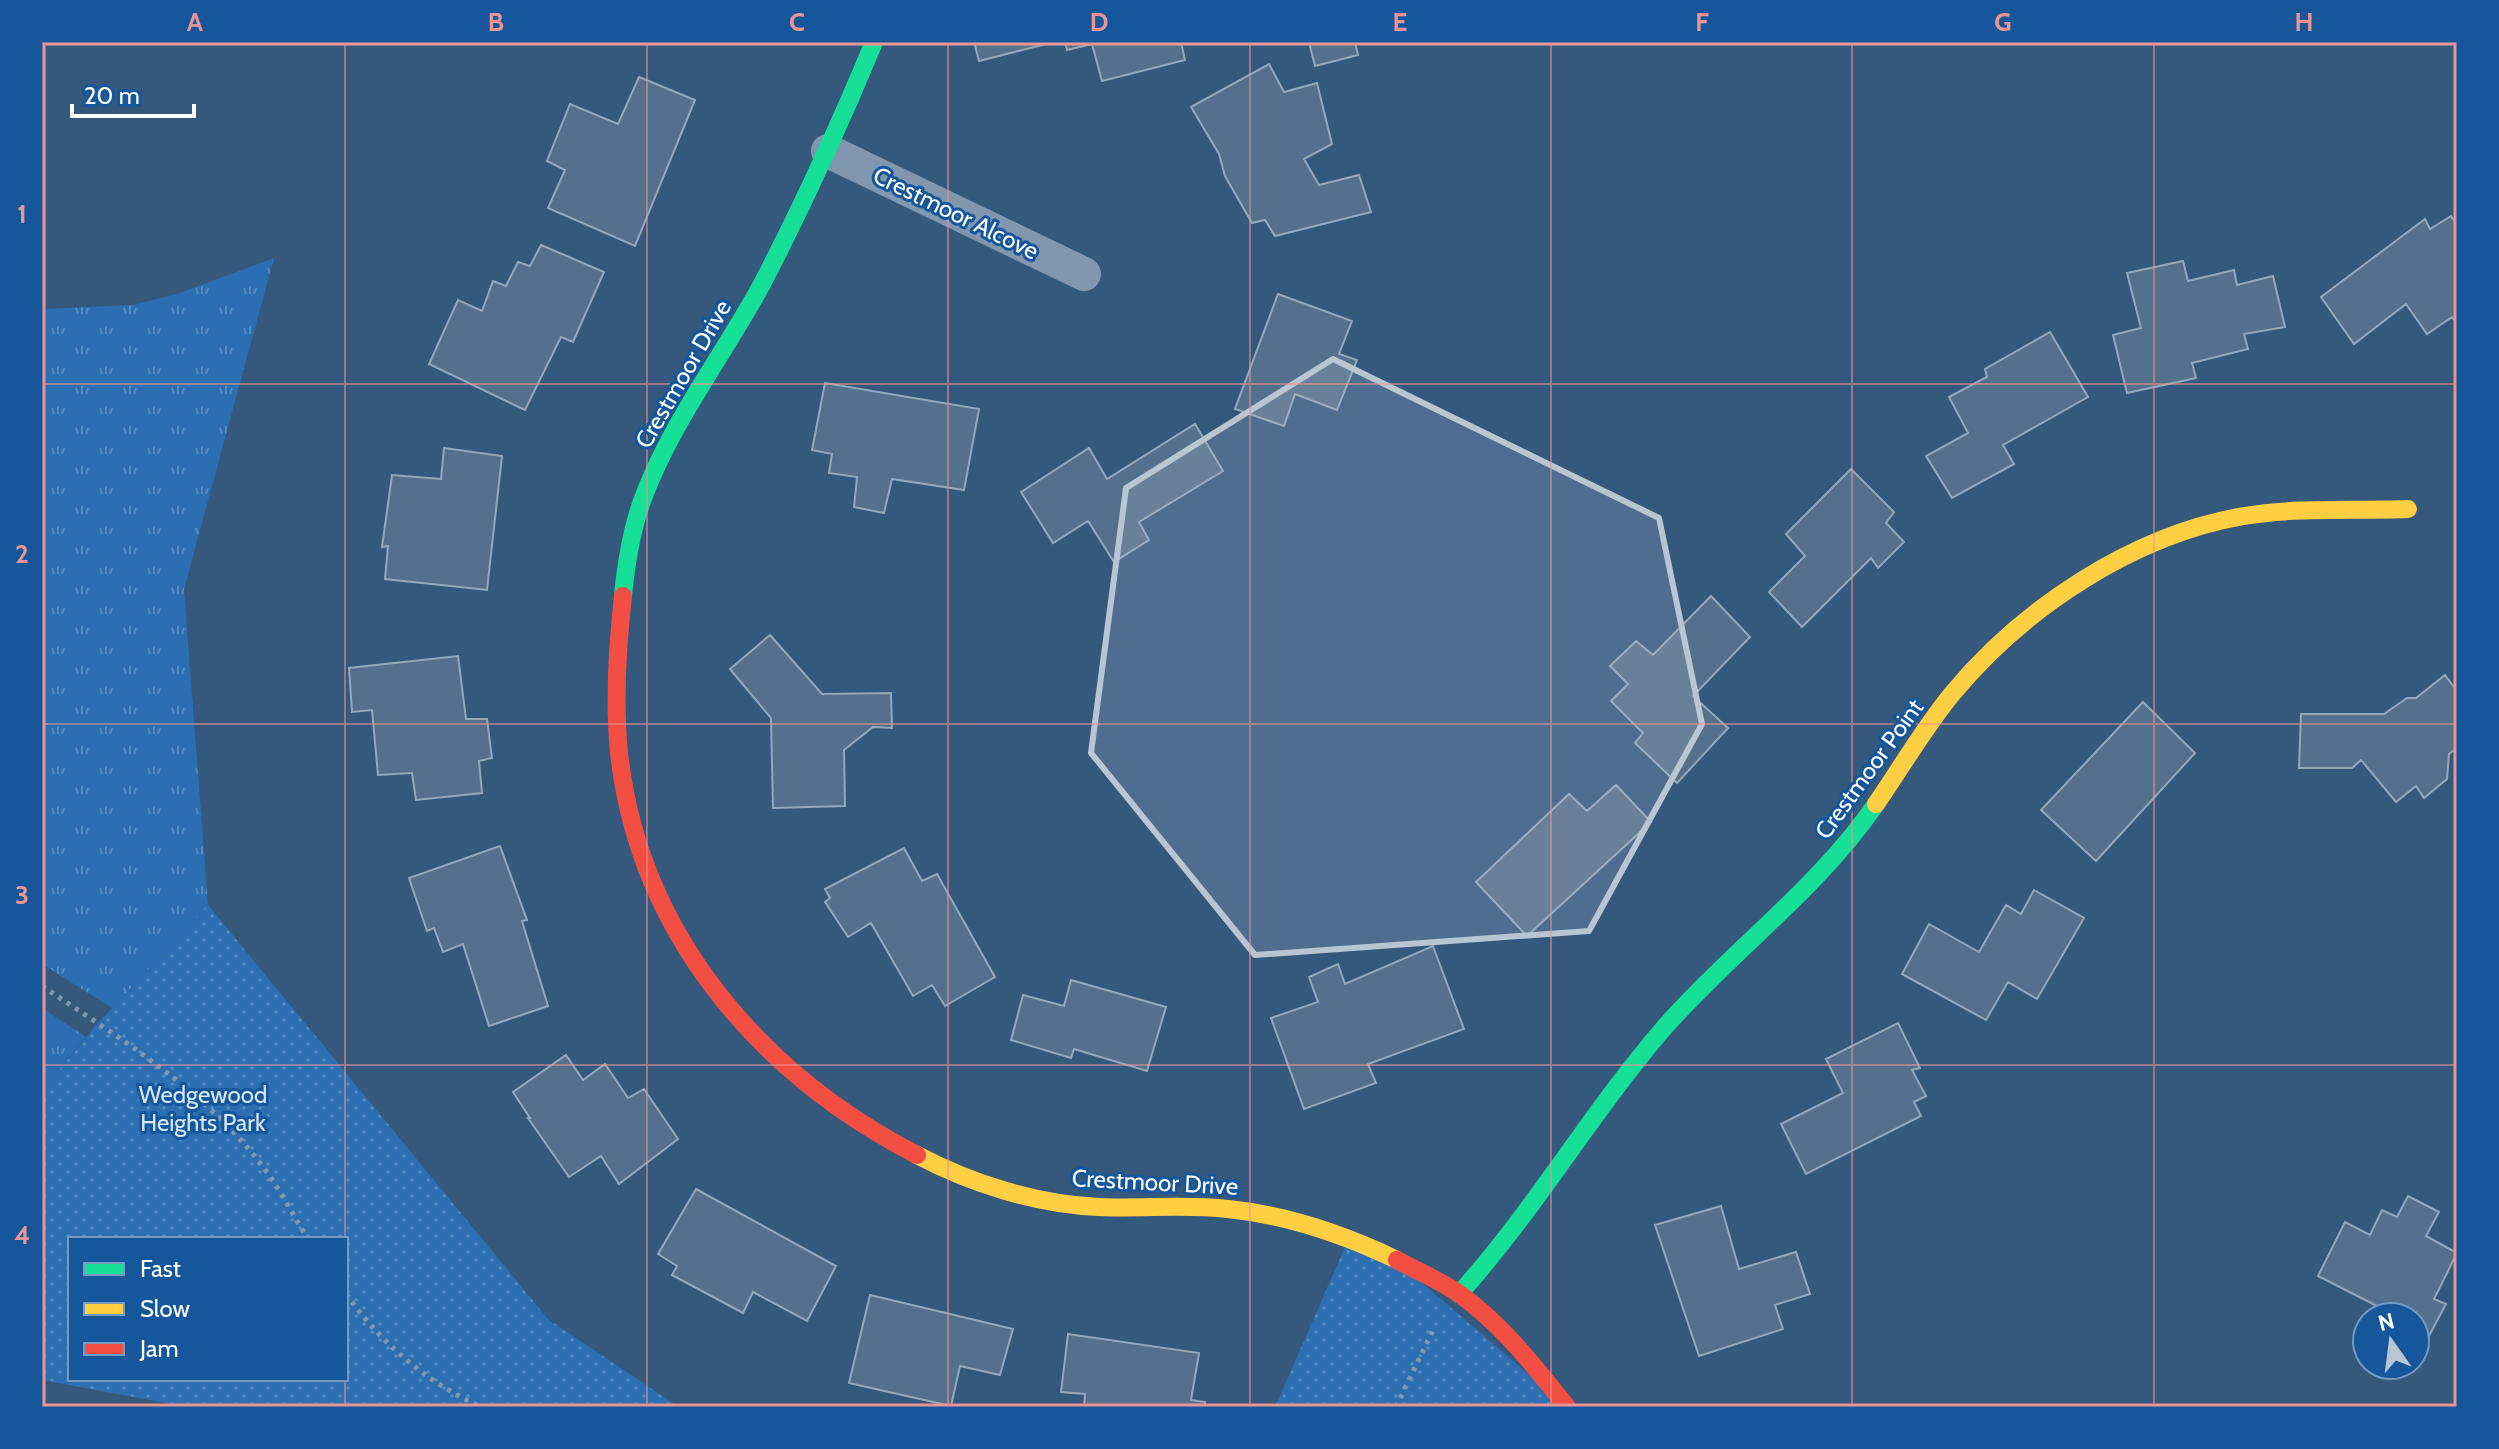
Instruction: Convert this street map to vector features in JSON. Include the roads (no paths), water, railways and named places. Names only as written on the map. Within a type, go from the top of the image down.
[{"type":"street","name":"Crestmoor Drive","points":[[874,42],[828,151],[741,322],[683,413],[657,466],[634,530],[617,659],[617,730],[622,776],[634,824],[651,874],[676,927],[707,979],[750,1033],[808,1087],[877,1135],[945,1169],[1009,1191],[1079,1205],[1226,1208],[1276,1216],[1349,1238],[1459,1294],[1505,1335],[1567,1407]]},
{"type":"street","name":"Crestmoor Alcove","points":[[828,151],[1084,274]]},
{"type":"street","name":"Crestmoor Point","points":[[1459,1294],[1494,1257],[1609,1096],[1662,1030],[1713,974],[1804,890],[1841,851],[1878,804],[1952,694],[1989,653],[2030,618],[2126,555],[2184,532],[2244,517],[2408,509]]},
{"type":"park label","name":"Wedgewood Heights Park","points":[[203,1108]]}]
